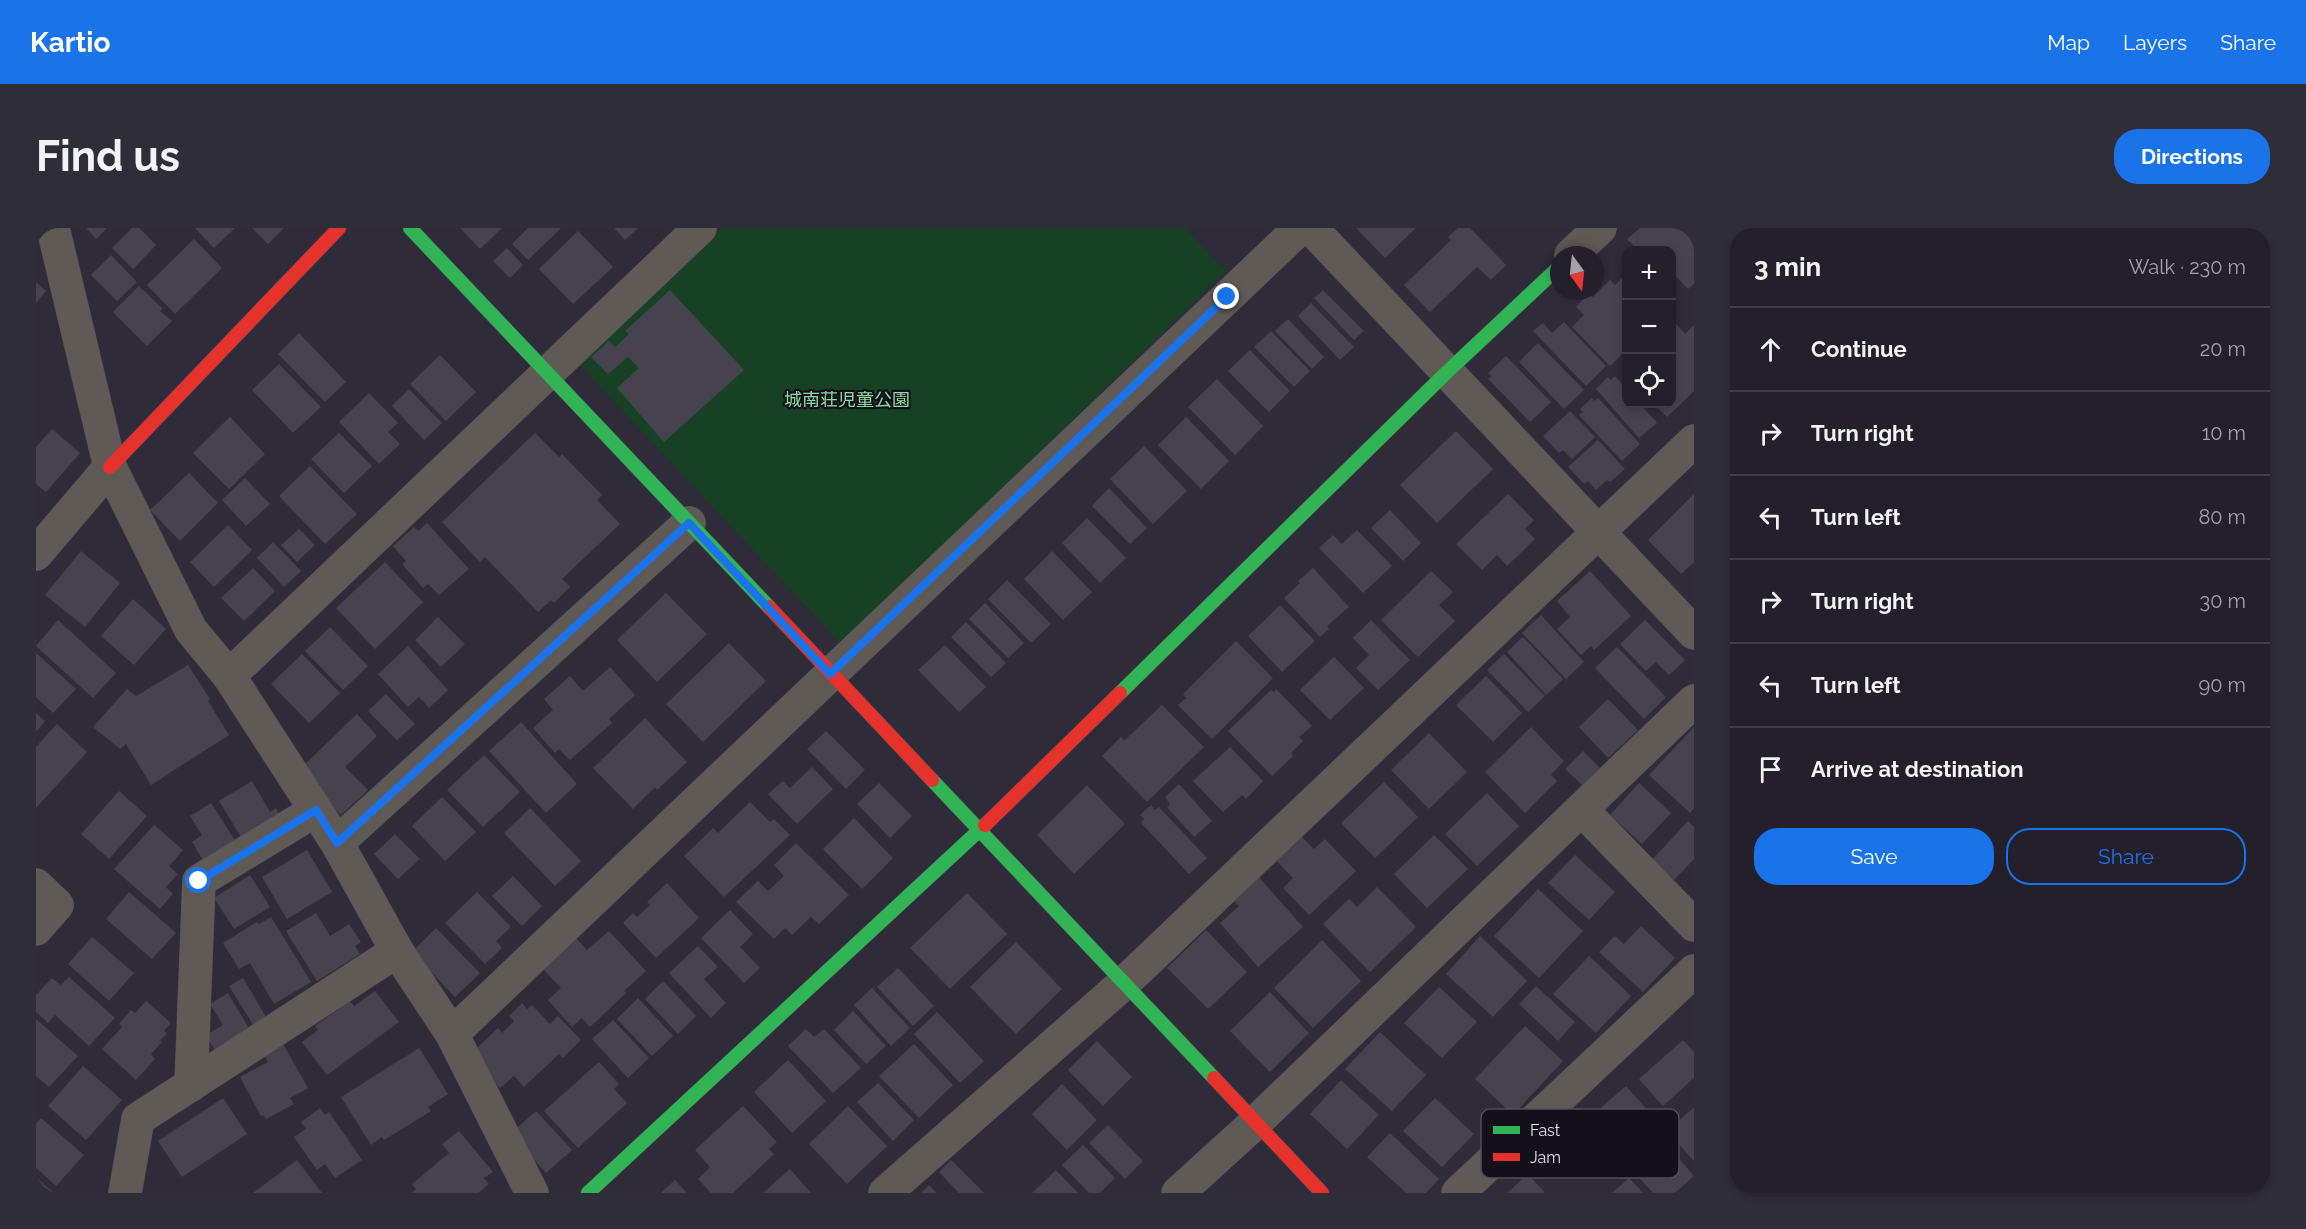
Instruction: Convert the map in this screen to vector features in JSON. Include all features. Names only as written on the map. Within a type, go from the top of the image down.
[{"type":"street","points":[[53,228],[110,467],[191,630],[229,676],[316,810],[398,951],[452,1034],[525,1190]]},
{"type":"street","points":[[36,554],[110,467],[339,228]]},
{"type":"street","points":[[410,228],[1322,1193]]},
{"type":"street","points":[[229,676],[700,228]]},
{"type":"street","points":[[452,1034],[1300,228]]},
{"type":"street","points":[[1311,228],[1694,633]]},
{"type":"street","points":[[1581,246],[1600,228]]},
{"type":"street","points":[[588,1193],[979,831],[1448,372],[1550,276]]},
{"type":"street","points":[[885,1193],[1124,984],[1694,441]]},
{"type":"street","points":[[337,843],[689,523]]},
{"type":"street","points":[[1178,1193],[1255,1123],[1694,701]]},
{"type":"street","points":[[190,1085],[199,881],[316,810]]},
{"type":"street","points":[[1582,810],[1694,926]]},
{"type":"street","points":[[36,885],[57,905],[36,929]]},
{"type":"street","points":[[125,1193],[138,1119],[398,951]]},
{"type":"street","points":[[1547,1109],[1694,971]]},
{"type":"street","points":[[1458,1193],[1481,1171]]},
{"type":"green space","name":"城南荘児童公園","points":[[722,228],[1185,228],[1226,271],[841,644],[580,365]]},
{"type":"building","points":[[86,228],[107,228],[96,239]]},
{"type":"building","points":[[132,228],[139,228],[156,245],[133,269],[112,248]]},
{"type":"building","points":[[195,228],[235,228],[214,248]]},
{"type":"building","points":[[252,228],[284,228],[268,244]]},
{"type":"building","points":[[460,228],[502,228],[480,249]]},
{"type":"building","points":[[528,228],[561,228],[528,260],[512,244]]},
{"type":"building","points":[[614,228],[638,228],[625,240]]},
{"type":"building","points":[[1356,228],[1416,228],[1385,258]]},
{"type":"building","points":[[1458,228],[1470,228],[1506,265],[1491,280],[1477,267],[1430,312],[1404,285],[1451,240],[1448,237]]},
{"type":"building","points":[[1640,228],[1694,228],[1694,284],[1688,289],[1676,276],[1676,246],[1634,246],[1627,239]]},
{"type":"building","points":[[578,231],[613,267],[573,304],[539,269]]},
{"type":"building","points":[[194,239],[222,268],[175,314],[147,285]]},
{"type":"building","points":[[507,248],[523,265],[510,278],[493,261]]},
{"type":"building","points":[[111,255],[137,282],[117,301],[91,275]]},
{"type":"building","points":[[1622,278],[1622,354],[1610,366],[1572,327],[1584,315],[1576,307],[1582,300],[1604,300],[1604,286],[1610,280],[1615,285]]},
{"type":"building","points":[[36,282],[46,291],[36,303]]},
{"type":"building","points":[[139,286],[163,309],[160,311],[172,321],[147,346],[113,312]]},
{"type":"building","points":[[670,290],[744,370],[664,442],[617,388],[639,368],[628,357],[608,374],[591,357],[609,341],[615,347],[629,334],[625,331]]},
{"type":"building","points":[[1323,290],[1364,331],[1354,340],[1314,298]]},
{"type":"building","points":[[1311,303],[1354,347],[1340,360],[1298,316]]},
{"type":"building","points":[[1288,319],[1324,357],[1312,369],[1275,331]]},
{"type":"building","points":[[1564,322],[1606,366],[1586,386],[1533,331],[1543,323],[1552,333]]},
{"type":"building","points":[[1676,324],[1685,334],[1694,325],[1694,391],[1667,417],[1658,408],[1676,408]]},
{"type":"building","points":[[1271,331],[1310,371],[1294,387],[1254,347]]},
{"type":"building","points":[[299,333],[346,382],[325,402],[278,354]]},
{"type":"building","points":[[1538,343],[1584,390],[1564,409],[1519,362]]},
{"type":"building","points":[[1250,350],[1290,391],[1269,412],[1228,371]]},
{"type":"building","points":[[440,355],[476,392],[446,421],[410,384]]},
{"type":"building","points":[[1506,356],[1551,402],[1530,422],[1488,379],[1492,376],[1488,373]]},
{"type":"building","points":[[279,364],[321,407],[293,433],[252,390]]},
{"type":"building","points":[[1615,376],[1622,384],[1622,408],[1644,408],[1657,423],[1639,438],[1596,389],[1608,377],[1611,380]]},
{"type":"building","points":[[1217,379],[1263,426],[1235,455],[1188,407]]},
{"type":"building","points":[[409,389],[442,423],[424,440],[392,406]]},
{"type":"building","points":[[369,393],[398,423],[388,432],[400,444],[379,464],[339,422]]},
{"type":"building","points":[[1592,398],[1594,401],[1598,398],[1640,444],[1622,461],[1579,415],[1583,412],[1580,409]]},
{"type":"building","points":[[1570,411],[1595,437],[1572,459],[1563,450],[1559,453],[1543,436]]},
{"type":"building","points":[[230,417],[265,454],[229,489],[193,453]]},
{"type":"building","points":[[1186,417],[1229,461],[1201,489],[1158,445]]},
{"type":"building","points":[[52,429],[80,453],[46,492],[36,484],[36,447]]},
{"type":"building","points":[[1456,431],[1493,469],[1437,523],[1400,485]]},
{"type":"building","points":[[339,433],[372,466],[344,493],[311,459]]},
{"type":"building","points":[[535,433],[559,457],[562,454],[602,495],[597,500],[620,524],[562,579],[570,587],[554,603],[551,600],[538,612],[485,557],[480,562],[442,522]]},
{"type":"building","points":[[1598,440],[1625,469],[1596,490],[1588,481],[1584,484],[1568,467]]},
{"type":"building","points":[[1144,446],[1187,491],[1153,524],[1110,479]]},
{"type":"building","points":[[310,466],[357,514],[325,544],[279,496]]},
{"type":"building","points":[[189,473],[218,503],[180,541],[150,510]]},
{"type":"building","points":[[245,478],[270,504],[246,526],[222,500]]},
{"type":"building","points":[[1109,488],[1147,528],[1130,544],[1092,506]]},
{"type":"building","points":[[1508,494],[1534,520],[1525,529],[1535,539],[1507,566],[1497,555],[1482,570],[1456,544]]},
{"type":"building","points":[[1694,494],[1694,562],[1681,574],[1648,540]]},
{"type":"building","points":[[1390,510],[1421,543],[1403,561],[1371,528]]},
{"type":"building","points":[[1087,518],[1126,558],[1100,583],[1062,543]]},
{"type":"building","points":[[427,523],[469,569],[439,595],[428,584],[423,588],[402,564],[406,561],[393,546],[414,527],[418,531]]},
{"type":"building","points":[[228,525],[252,550],[214,587],[190,562]]},
{"type":"building","points":[[299,529],[315,545],[297,562],[281,545]]},
{"type":"building","points":[[1357,530],[1392,566],[1363,593],[1319,548],[1333,535],[1342,544]]},
{"type":"building","points":[[273,542],[301,571],[284,587],[257,558]]},
{"type":"building","points":[[81,551],[120,583],[85,627],[45,595]]},
{"type":"building","points":[[1052,551],[1092,592],[1063,620],[1024,579]]},
{"type":"building","points":[[385,562],[423,602],[375,649],[336,608]]},
{"type":"building","points":[[253,568],[275,591],[244,621],[221,598]]},
{"type":"building","points":[[1313,568],[1349,607],[1327,626],[1329,629],[1320,637],[1284,598]]},
{"type":"building","points":[[1431,571],[1453,592],[1439,605],[1455,621],[1418,657],[1381,620]]},
{"type":"building","points":[[1590,571],[1631,616],[1594,650],[1591,646],[1581,655],[1557,629],[1570,617],[1557,601]]},
{"type":"building","points":[[1007,580],[1051,624],[1031,643],[988,599]]},
{"type":"building","points":[[666,593],[707,634],[657,682],[617,640]]},
{"type":"building","points":[[133,599],[166,629],[134,665],[101,636]]},
{"type":"building","points":[[985,603],[1024,643],[1008,658],[969,619]]},
{"type":"building","points":[[1280,605],[1315,641],[1282,672],[1248,636]]},
{"type":"building","points":[[1541,615],[1584,662],[1566,679],[1522,633]]},
{"type":"building","points":[[438,617],[465,644],[441,667],[415,640]]},
{"type":"building","points":[[58,620],[116,673],[93,698],[36,646]]},
{"type":"building","points":[[1371,620],[1410,660],[1378,690],[1356,668],[1369,655],[1353,638]]},
{"type":"building","points":[[1645,620],[1685,660],[1669,675],[1656,662],[1646,671],[1620,644]]},
{"type":"building","points":[[966,622],[1006,663],[991,677],[951,637]]},
{"type":"building","points":[[330,627],[368,666],[343,690],[305,651]]},
{"type":"building","points":[[1523,637],[1563,679],[1546,695],[1507,652]]},
{"type":"building","points":[[1236,641],[1273,678],[1212,739],[1178,705],[1186,698],[1183,694]]},
{"type":"building","points":[[729,643],[766,681],[703,742],[666,704]]},
{"type":"building","points":[[945,645],[986,687],[959,712],[918,670]]},
{"type":"building","points":[[408,646],[448,690],[429,708],[419,697],[408,707],[378,674]]},
{"type":"building","points":[[1617,647],[1666,697],[1644,719],[1595,668]]},
{"type":"building","points":[[36,653],[76,689],[53,713],[36,697]]},
{"type":"building","points":[[302,654],[340,693],[309,723],[271,684]]},
{"type":"building","points":[[1504,654],[1545,696],[1528,712],[1487,670]]},
{"type":"building","points":[[1334,657],[1364,688],[1330,720],[1300,690]]},
{"type":"building","points":[[188,665],[229,735],[151,785],[126,744],[120,749],[93,727],[127,689],[136,696]]},
{"type":"building","points":[[610,667],[635,695],[609,719],[612,723],[570,760],[559,749],[555,753],[533,728],[553,710],[544,699],[570,676],[583,691]]},
{"type":"building","points":[[1486,676],[1522,713],[1493,742],[1456,705]]},
{"type":"building","points":[[1276,689],[1312,726],[1299,737],[1303,741],[1291,753],[1293,756],[1272,776],[1228,731],[1271,690],[1274,692]]},
{"type":"building","points":[[386,694],[415,724],[397,740],[368,711]]},
{"type":"building","points":[[1608,699],[1638,730],[1608,758],[1579,727]]},
{"type":"building","points":[[1162,705],[1204,747],[1147,802],[1102,756],[1121,737],[1124,741]]},
{"type":"building","points":[[36,713],[45,721],[36,732]]},
{"type":"building","points":[[357,714],[377,736],[345,767],[368,790],[341,815],[298,771]]},
{"type":"building","points":[[645,718],[687,762],[657,790],[655,787],[633,809],[593,768]]},
{"type":"building","points":[[521,722],[577,784],[546,813],[489,751]]},
{"type":"building","points":[[57,724],[87,752],[36,808],[36,747]]},
{"type":"building","points":[[1531,727],[1564,761],[1551,775],[1557,781],[1525,813],[1485,772]]},
{"type":"building","points":[[1694,727],[1694,808],[1690,813],[1649,775]]},
{"type":"building","points":[[826,731],[865,770],[846,789],[807,749]]},
{"type":"building","points":[[1429,733],[1467,772],[1429,809],[1391,770]]},
{"type":"building","points":[[1230,747],[1263,781],[1246,799],[1242,795],[1223,812],[1193,781]]},
{"type":"building","points":[[1583,751],[1602,770],[1584,787],[1565,769]]},
{"type":"building","points":[[484,755],[520,792],[483,827],[447,790]]},
{"type":"building","points":[[812,767],[833,789],[797,824],[768,794],[783,781],[790,788]]},
{"type":"building","points":[[252,781],[270,812],[276,808],[280,816],[265,832],[260,824],[241,837],[219,801]]},
{"type":"building","points":[[1384,782],[1418,817],[1375,858],[1341,823]]},
{"type":"building","points":[[879,783],[912,816],[890,838],[857,804]]},
{"type":"building","points":[[1639,783],[1671,813],[1642,844],[1610,815]]},
{"type":"building","points":[[1179,784],[1212,821],[1194,837],[1167,807],[1170,804],[1165,797]]},
{"type":"building","points":[[1087,785],[1125,824],[1074,874],[1037,835]]},
{"type":"building","points":[[119,791],[147,816],[109,859],[81,834]]},
{"type":"building","points":[[1487,793],[1519,826],[1477,866],[1445,834]]},
{"type":"building","points":[[442,797],[476,832],[445,861],[412,826]]},
{"type":"building","points":[[750,802],[770,822],[774,819],[790,835],[724,897],[684,856],[713,828],[718,833]]},
{"type":"building","points":[[211,803],[236,842],[204,862],[192,842],[202,835],[190,816]]},
{"type":"building","points":[[1151,805],[1155,810],[1159,807],[1207,858],[1189,874],[1141,823],[1144,819],[1140,815]]},
{"type":"building","points":[[530,808],[581,861],[555,886],[504,833]]},
{"type":"building","points":[[854,818],[893,858],[862,889],[823,849]]},
{"type":"building","points":[[1688,821],[1694,827],[1694,859],[1674,880],[1652,860]]},
{"type":"building","points":[[154,825],[183,850],[169,866],[178,874],[166,887],[173,894],[160,909],[114,869]]},
{"type":"building","points":[[395,834],[420,859],[398,879],[374,854]]},
{"type":"building","points":[[1434,835],[1468,869],[1427,908],[1394,874]]},
{"type":"building","points":[[1302,837],[1314,849],[1325,839],[1356,871],[1309,915],[1283,888],[1293,878],[1277,861]]},
{"type":"building","points":[[796,843],[849,895],[819,924],[811,917],[792,935],[785,928],[774,939],[736,902],[758,881],[768,891],[784,876],[774,865]]},
{"type":"building","points":[[307,850],[332,892],[287,919],[262,877]]},
{"type":"building","points":[[1575,855],[1615,892],[1589,920],[1548,883]]},
{"type":"building","points":[[250,875],[270,907],[234,929],[214,898]]},
{"type":"building","points":[[1257,875],[1303,927],[1258,967],[1220,923],[1239,906],[1231,898]]},
{"type":"building","points":[[513,876],[542,906],[522,926],[492,896]]},
{"type":"building","points":[[667,883],[699,918],[656,958],[623,923],[633,913],[637,917],[650,905],[647,902]]},
{"type":"building","points":[[1377,887],[1416,927],[1370,972],[1323,924],[1349,899],[1357,907]]},
{"type":"building","points":[[1538,889],[1583,931],[1539,978],[1494,936]]},
{"type":"building","points":[[129,892],[176,933],[152,959],[106,919]]},
{"type":"building","points":[[477,892],[511,927],[496,941],[502,948],[485,964],[445,923]]},
{"type":"building","points":[[967,893],[1007,934],[950,989],[910,948]]},
{"type":"building","points":[[730,910],[753,934],[740,947],[760,968],[744,983],[701,938]]},
{"type":"building","points":[[316,913],[330,936],[349,924],[361,942],[355,946],[360,954],[317,981],[286,931]]},
{"type":"building","points":[[271,917],[311,982],[274,1004],[250,963],[239,969],[223,943],[257,922],[259,924]]},
{"type":"building","points":[[1641,926],[1675,958],[1643,992],[1599,952],[1615,936],[1624,944]]},
{"type":"building","points":[[436,928],[480,973],[455,997],[412,952]]},
{"type":"building","points":[[1206,930],[1247,972],[1208,1009],[1167,968]]},
{"type":"building","points":[[609,931],[646,971],[590,1027],[582,1018],[572,1027],[548,1000],[561,988],[541,967],[575,937],[587,950]]},
{"type":"building","points":[[1480,936],[1527,981],[1493,1017],[1446,974]]},
{"type":"building","points":[[92,937],[134,973],[109,1001],[68,964]]},
{"type":"building","points":[[1322,940],[1361,981],[1313,1028],[1274,988]]},
{"type":"building","points":[[1016,942],[1062,989],[1016,1034],[970,987]]},
{"type":"building","points":[[698,946],[718,967],[704,979],[726,1003],[711,1018],[669,973]]},
{"type":"building","points":[[1589,956],[1631,996],[1596,1033],[1553,994]]},
{"type":"building","points":[[898,968],[934,1006],[913,1026],[877,987]]},
{"type":"building","points":[[69,977],[115,1018],[89,1046],[55,1015],[48,1023],[36,1012],[36,995],[52,978],[61,985]]},
{"type":"building","points":[[243,978],[266,1017],[253,1025],[229,986]]},
{"type":"building","points":[[663,981],[696,1016],[678,1034],[645,999]]},
{"type":"building","points":[[1536,986],[1575,1022],[1558,1041],[1519,1004]]},
{"type":"building","points":[[1439,987],[1477,1022],[1442,1058],[1404,1023]]},
{"type":"building","points":[[872,988],[910,1028],[891,1046],[854,1005]]},
{"type":"building","points":[[375,991],[399,1022],[327,1075],[302,1042],[318,1030],[315,1026],[350,1001],[354,1006]]},
{"type":"building","points":[[1270,992],[1309,1033],[1270,1072],[1230,1031]]},
{"type":"building","points":[[228,993],[250,1030],[215,1051],[206,1035],[223,1025],[210,1004]]},
{"type":"building","points":[[638,998],[673,1036],[652,1056],[617,1019]]},
{"type":"building","points":[[146,1001],[171,1023],[164,1031],[167,1033],[160,1041],[162,1042],[151,1054],[155,1059],[136,1080],[102,1049],[122,1027],[119,1024],[131,1010],[135,1013]]},
{"type":"building","points":[[522,1003],[527,1009],[532,1005],[550,1024],[558,1016],[581,1040],[563,1058],[559,1054],[524,1087],[514,1076],[500,1088],[469,1056],[498,1028],[502,1033],[514,1021],[509,1016]]},
{"type":"building","points":[[853,1011],[886,1046],[866,1064],[834,1030]]},
{"type":"building","points":[[937,1012],[984,1061],[960,1083],[914,1034]]},
{"type":"building","points":[[36,1019],[78,1056],[49,1087],[36,1076]]},
{"type":"building","points":[[613,1020],[649,1058],[628,1078],[592,1039]]},
{"type":"building","points":[[1525,1026],[1563,1061],[1519,1109],[1507,1109],[1475,1079]]},
{"type":"building","points":[[806,1029],[814,1037],[824,1029],[861,1068],[833,1093],[788,1046]]},
{"type":"building","points":[[1380,1032],[1426,1075],[1392,1111],[1345,1069]]},
{"type":"building","points":[[1683,1040],[1694,1052],[1694,1078],[1663,1106],[1639,1079]]},
{"type":"building","points":[[1097,1041],[1132,1077],[1103,1106],[1068,1070]]},
{"type":"building","points":[[282,1042],[308,1088],[290,1098],[294,1104],[266,1119],[263,1115],[261,1116],[240,1077],[268,1062],[263,1053]]},
{"type":"building","points":[[914,1044],[953,1085],[919,1118],[879,1076]]},
{"type":"building","points":[[419,1048],[448,1094],[428,1107],[431,1111],[384,1140],[382,1137],[371,1145],[341,1097]]},
{"type":"building","points":[[788,1060],[826,1101],[792,1133],[754,1092]]},
{"type":"building","points":[[599,1062],[619,1084],[614,1089],[627,1103],[578,1148],[544,1111]]},
{"type":"building","points":[[83,1066],[122,1100],[86,1140],[48,1106]]},
{"type":"building","points":[[1341,1080],[1379,1115],[1347,1149],[1310,1114]]},
{"type":"building","points":[[878,1083],[914,1120],[893,1141],[857,1102]]},
{"type":"building","points":[[1062,1084],[1097,1120],[1067,1150],[1032,1114]]},
{"type":"building","points":[[1626,1086],[1647,1109],[1599,1109]]},
{"type":"building","points":[[223,1098],[247,1134],[182,1177],[158,1141]]},
{"type":"building","points":[[1435,1098],[1474,1134],[1442,1167],[1403,1131]]},
{"type":"building","points":[[743,1106],[777,1142],[769,1149],[774,1154],[733,1193],[711,1193],[698,1179],[710,1167],[695,1150]]},
{"type":"building","points":[[848,1106],[887,1146],[847,1184],[809,1144]]},
{"type":"building","points":[[320,1108],[325,1115],[329,1112],[362,1160],[335,1178],[325,1164],[317,1170],[294,1137],[306,1129],[301,1122]]},
{"type":"building","points":[[1694,1109],[1694,1161],[1679,1144],[1679,1120]]},
{"type":"building","points":[[536,1111],[572,1150],[546,1173],[510,1134]]},
{"type":"building","points":[[41,1118],[84,1155],[56,1186],[36,1168],[36,1124]]},
{"type":"building","points":[[1108,1125],[1143,1161],[1125,1179],[1089,1143]]},
{"type":"building","points":[[459,1131],[493,1172],[484,1178],[489,1184],[478,1193],[412,1193],[416,1189],[412,1184],[449,1153],[442,1144]]},
{"type":"building","points":[[1390,1133],[1439,1179],[1426,1193],[1406,1193],[1367,1157]]},
{"type":"building","points":[[1083,1145],[1115,1178],[1100,1193],[1089,1193],[1062,1165]]},
{"type":"building","points":[[1679,1158],[1694,1176],[1675,1193],[1653,1193],[1639,1178],[1679,1178]]},
{"type":"building","points":[[297,1160],[322,1193],[253,1193]]},
{"type":"building","points":[[951,1160],[984,1193],[959,1193],[939,1172]]},
{"type":"building","points":[[790,1169],[811,1193],[763,1193]]},
{"type":"building","points":[[1056,1170],[1078,1193],[1032,1193]]},
{"type":"building","points":[[36,1177],[54,1193],[36,1193]]},
{"type":"building","points":[[1524,1178],[1532,1178],[1545,1193],[1507,1193]]},
{"type":"building","points":[[1629,1178],[1643,1193],[1612,1193]]},
{"type":"building","points":[[675,1180],[687,1193],[661,1193]]},
{"type":"building","points":[[929,1185],[937,1193],[921,1193]]},
{"type":"traffic: fast","points":[[410,228],[769,607]]},
{"type":"traffic: fast","points":[[1120,693],[1447,372],[1550,275]]},
{"type":"traffic: fast","points":[[932,780],[1214,1078]]},
{"type":"traffic: fast","points":[[588,1193],[985,825]]},
{"type":"traffic: jam","points":[[110,467],[339,228]]},
{"type":"traffic: jam","points":[[769,607],[932,780]]},
{"type":"traffic: jam","points":[[985,825],[1120,693]]},
{"type":"traffic: jam","points":[[1214,1078],[1322,1193]]},
{"type":"route","points":[[199,881],[316,810],[337,843],[689,523],[830,674],[1227,297]]}]
